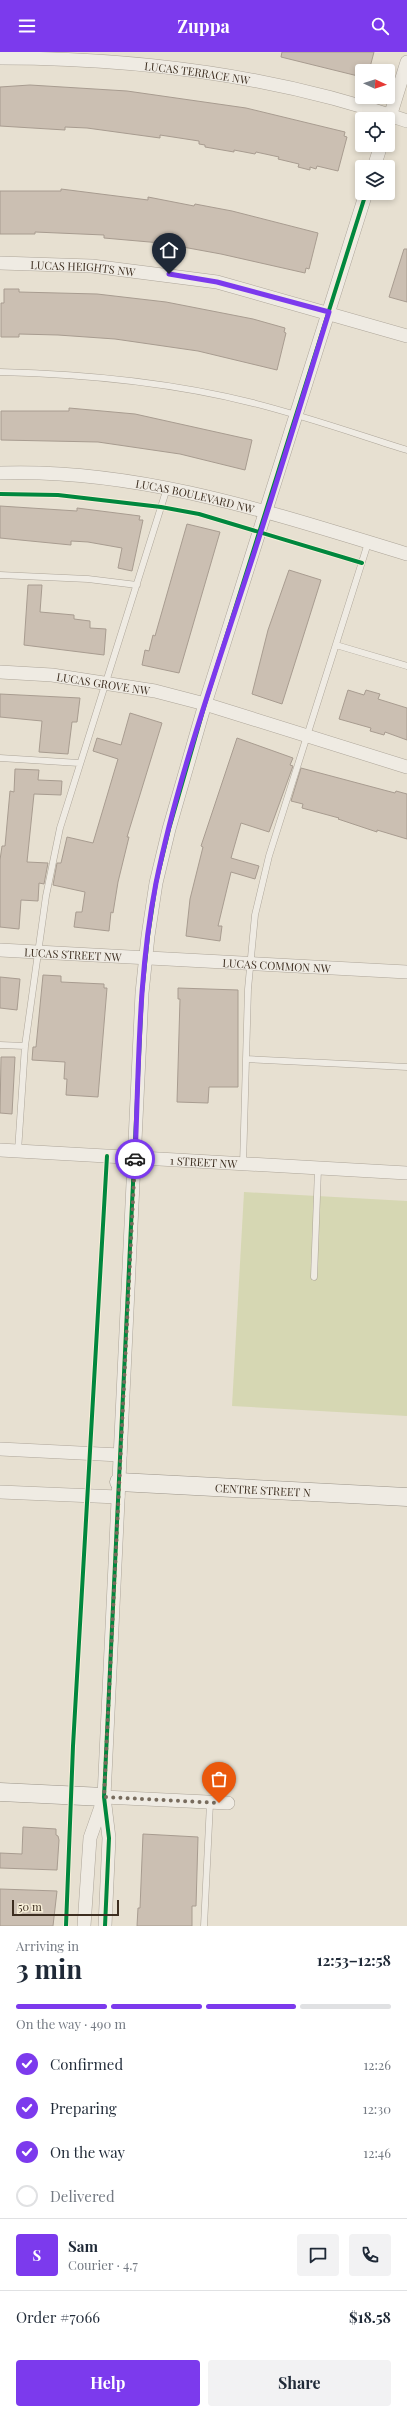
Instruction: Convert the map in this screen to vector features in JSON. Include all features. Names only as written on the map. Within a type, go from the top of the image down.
[{"type":"street","name":"LUCAS TERRACE NW","points":[[0,58],[62,59],[175,69],[288,88],[366,112]]},
{"type":"street","points":[[391,112],[407,62]]},
{"type":"street","name":"LUCAS TERRACE NW","points":[[395,120],[407,121]]},
{"type":"street","points":[[104,1926],[109,1838],[104,1797],[118,1489],[146,958],[156,883],[169,829],[205,704],[267,513],[364,200]]},
{"type":"street","name":"LUCAS HEIGHTS NW","points":[[0,263],[92,266],[181,276],[238,287],[329,312],[407,336]]},
{"type":"street","name":"LUCAS BOULEVARD NW","points":[[0,473],[86,475],[166,488],[221,499],[407,554]]},
{"type":"street","name":"LUCAS GROVE NW","points":[[0,672],[52,675],[105,682],[155,691],[205,704]]},
{"type":"street","points":[[205,704],[407,767]]},
{"type":"street","name":"LUCAS STREET NW","points":[[0,950],[146,958]]},
{"type":"street","name":"LUCAS COMMON NW","points":[[146,958],[407,972]]},
{"type":"street","name":"1 STREET NW","points":[[0,1150],[135,1157],[243,1165],[407,1173]]},
{"type":"street","points":[[0,1449],[120,1455]]},
{"type":"street","points":[[0,1492],[118,1489]]},
{"type":"street","name":"CENTRE STREET N","points":[[118,1489],[407,1497]]},
{"type":"street","points":[[0,1792],[228,1803]]},
{"type":"street","points":[[84,1926],[90,1838],[104,1797]]},
{"type":"lane","points":[[0,372],[55,373],[118,379],[189,390],[297,415],[407,450]]},
{"type":"lane","points":[[18,1151],[24,1046],[52,864],[79,764],[166,488]]},
{"type":"lane","points":[[243,1165],[250,963],[261,888],[368,543]]},
{"type":"lane","points":[[0,575],[88,579],[136,585]]},
{"type":"lane","points":[[336,645],[407,666]]},
{"type":"lane","points":[[0,758],[79,764]]},
{"type":"lane","points":[[0,1045],[24,1046]]},
{"type":"lane","points":[[246,1059],[407,1067]]},
{"type":"lane","points":[[314,1277],[318,1169]]},
{"type":"lane","points":[[204,1926],[210,1802]]},
{"type":"green space","points":[[244,1192],[407,1201],[407,1416],[232,1406]]},
{"type":"building","points":[[282,52],[374,52],[371,64],[355,64],[355,75],[281,57]]},
{"type":"building","points":[[30,85],[127,91],[246,108],[345,132],[344,136],[347,137],[338,171],[317,166],[316,169],[310,167],[310,170],[298,167],[299,164],[278,159],[279,157],[256,152],[255,154],[234,150],[234,152],[205,147],[205,145],[199,144],[199,141],[160,135],[160,138],[87,128],[65,127],[65,130],[0,126],[0,87]]},
{"type":"building","points":[[61,189],[148,200],[148,197],[194,206],[195,204],[232,211],[318,233],[309,269],[306,268],[305,273],[221,254],[161,243],[104,238],[104,235],[35,232],[35,234],[0,234],[0,191],[61,191]]},
{"type":"building","points":[[404,249],[407,249],[407,302],[389,297]]},
{"type":"building","points":[[4,289],[19,289],[19,292],[97,294],[166,302],[253,319],[285,328],[284,332],[286,333],[277,370],[198,351],[115,339],[19,334],[19,337],[1,337],[1,303],[4,303]]},
{"type":"building","points":[[69,408],[135,414],[252,440],[245,470],[180,454],[98,442],[1,440],[1,411],[69,411]]},
{"type":"building","points":[[0,506],[77,511],[77,508],[140,516],[139,520],[143,520],[132,571],[118,568],[122,548],[88,542],[71,541],[71,545],[0,538]]},
{"type":"building","points":[[187,524],[220,532],[179,673],[142,665],[145,650],[149,651],[153,635],[155,636]]},
{"type":"building","points":[[289,570],[321,580],[282,704],[252,694],[268,630]]},
{"type":"building","points":[[28,585],[42,585],[40,612],[74,615],[74,619],[90,621],[90,628],[106,629],[104,655],[24,645]]},
{"type":"building","points":[[348,690],[364,695],[366,690],[380,694],[378,699],[407,708],[407,740],[385,732],[384,735],[370,731],[371,728],[339,719]]},
{"type":"building","points":[[0,694],[80,698],[77,722],[72,722],[68,754],[39,752],[42,721],[0,717]]},
{"type":"building","points":[[130,713],[162,723],[127,837],[129,837],[118,882],[113,913],[111,912],[109,931],[74,927],[76,912],[82,912],[85,892],[53,885],[57,863],[61,863],[67,837],[93,843],[118,759],[93,751],[97,738],[121,745]]},
{"type":"building","points":[[237,738],[293,758],[290,765],[293,766],[269,832],[241,823],[231,858],[259,866],[255,879],[231,872],[218,926],[222,926],[220,941],[186,936],[190,899],[203,847],[201,846]]},
{"type":"building","points":[[301,768],[395,793],[396,791],[407,794],[407,839],[377,830],[377,832],[338,819],[339,818],[302,808],[303,804],[291,801]]},
{"type":"building","points":[[15,769],[39,770],[38,780],[62,781],[61,795],[34,794],[27,862],[48,863],[44,884],[39,883],[38,901],[21,900],[19,929],[0,927],[0,860],[2,846],[5,846],[10,791],[14,792]]},
{"type":"building","points":[[43,975],[61,976],[61,982],[104,984],[104,988],[107,988],[98,1097],[66,1095],[67,1079],[64,1079],[65,1062],[32,1060],[33,1047],[36,1047]]},
{"type":"building","points":[[0,977],[20,979],[17,1010],[0,1008]]},
{"type":"building","points":[[178,988],[238,990],[238,1087],[209,1087],[208,1103],[177,1102],[180,999],[178,999]]},
{"type":"building","points":[[1,1057],[15,1057],[12,1114],[0,1113]]},
{"type":"building","points":[[23,1827],[56,1829],[56,1835],[58,1836],[59,1840],[57,1870],[0,1868],[0,1853],[22,1854]]},
{"type":"building","points":[[143,1834],[198,1837],[196,1906],[192,1906],[192,1926],[137,1926],[138,1908],[140,1908]]},
{"type":"building","points":[[0,1889],[57,1891],[53,1926],[0,1926]]},
{"type":"cycle path","points":[[105,1926],[109,1838],[104,1797],[142,993],[148,936],[156,883],[169,829],[205,704],[364,200]]},
{"type":"cycle path","points":[[0,494],[58,495],[161,507],[199,514],[362,563]]},
{"type":"cycle path","points":[[66,1926],[73,1746],[107,1156]]},
{"type":"way so far","points":[[135,1159],[104,1797],[219,1803]]},
{"type":"route","points":[[135,1159],[142,993],[148,936],[156,883],[169,829],[201,718],[267,513],[329,312],[217,282],[169,274]]}]
